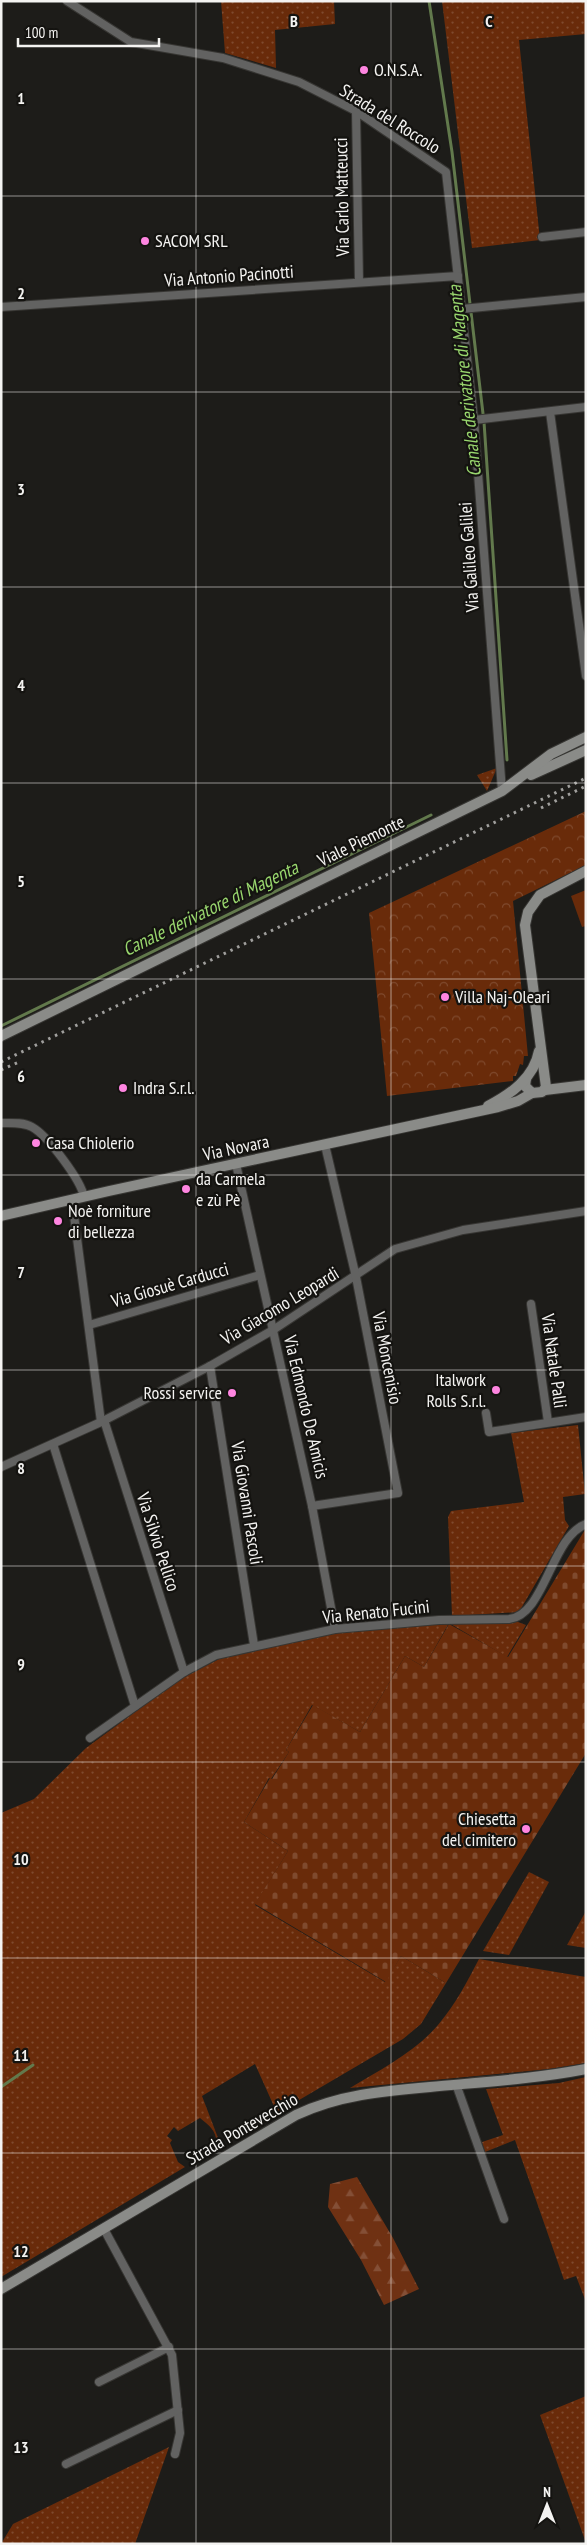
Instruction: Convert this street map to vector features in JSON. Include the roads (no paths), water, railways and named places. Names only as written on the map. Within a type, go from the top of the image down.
[{"type":"street","name":"Strada del Roccolo","points":[[67,1],[131,42],[223,58],[263,69],[299,82],[356,111],[446,172]]},
{"type":"street","name":"Via Carlo Matteucci","points":[[356,111],[359,282]]},
{"type":"street","name":"Via Galileo Galilei","points":[[446,172],[476,420],[502,791]]},
{"type":"street","points":[[542,237],[586,232]]},
{"type":"street","name":"Via Antonio Pacinotti","points":[[1,307],[458,276]]},
{"type":"street","points":[[464,309],[586,297]]},
{"type":"street","points":[[476,420],[586,407]]},
{"type":"street","points":[[550,412],[586,676]]},
{"type":"street","name":"Viale Piemonte","points":[[1,1036],[502,791],[551,754],[586,737]]},
{"type":"street","name":"Viale Piemonte","points":[[518,780],[586,750]]},
{"type":"street","points":[[540,1043],[537,1061],[528,1076],[525,1086],[532,1093],[539,1094],[545,1083],[540,1043],[526,950],[526,920],[533,903],[540,895],[586,871]]},
{"type":"street","points":[[528,1076],[538,1072],[545,1083],[559,1088],[586,1085]]},
{"type":"street","name":"Via Novara","points":[[477,1111],[511,1092],[528,1076]]},
{"type":"street","name":"Via Novara","points":[[1,1216],[477,1111],[518,1101],[532,1093]]},
{"type":"street","points":[[1,1123],[24,1123],[38,1131],[73,1173],[82,1188],[84,1197]]},
{"type":"street","name":"Via Moncenisio","points":[[312,1506],[398,1493],[356,1277],[325,1145]]},
{"type":"street","name":"Via Edmondo De Amicis","points":[[236,1164],[312,1506],[335,1629]]},
{"type":"street","name":"Via Silvio Pellico","points":[[72,1200],[102,1421],[184,1672]]},
{"type":"street","name":"Via Giacomo Leopardi","points":[[1,1467],[102,1421],[210,1366],[273,1330],[356,1277],[395,1249],[463,1230],[586,1211]]},
{"type":"street","name":"Via Giosuè Carducci","points":[[89,1324],[260,1274]]},
{"type":"street","name":"Via Natale Palli","points":[[531,1304],[548,1422]]},
{"type":"street","name":"Via Giovanni Pascoli","points":[[210,1366],[254,1645]]},
{"type":"street","points":[[486,1413],[489,1432],[586,1417]]},
{"type":"street","points":[[53,1444],[136,1706]]},
{"type":"street","name":"Via Renato Fucini","points":[[90,1738],[184,1672],[216,1655],[254,1645],[335,1629],[438,1620],[509,1619],[519,1617],[529,1606],[572,1532],[586,1524]]},
{"type":"street","name":"Strada Pontevecchio","points":[[1,2289],[299,2113],[349,2096],[552,2076],[586,2069]]},
{"type":"street","points":[[456,2084],[504,2219]]},
{"type":"street","points":[[104,2229],[169,2346],[172,2355],[180,2433],[175,2454]]},
{"type":"street","points":[[99,2382],[169,2346]]},
{"type":"street","points":[[66,2464],[178,2410]]},
{"type":"waterway","name":"Canale derivatore di Magenta","points":[[429,1],[452,152],[484,422],[507,760]]},
{"type":"waterway","name":"Canale derivatore di Magenta","points":[[1,1026],[431,815]]},
{"type":"waterway","points":[[1,2087],[33,2065]]},
{"type":"railway","points":[[1,1062],[586,778]]},
{"type":"railway","points":[[541,808],[586,786]]},
{"type":"railway","points":[[1,1070],[19,1062]]},
{"type":"place","name":"O.N.S.A.","points":[[364,70]]},
{"type":"place","name":"SACOM SRL","points":[[145,241]]},
{"type":"place","name":"Villa Naj-Oleari","points":[[445,997]]},
{"type":"place","name":"Indra S.r.l.","points":[[123,1088]]},
{"type":"place","name":"Casa Chiolerio","points":[[36,1143]]},
{"type":"place","name":"da Carmela e zù Pè","points":[[186,1189]]},
{"type":"place","name":"Noè forniture di bellezza","points":[[58,1221]]},
{"type":"place","name":"Italwork Rolls S.r.l.","points":[[496,1390]]},
{"type":"place","name":"Rossi service","points":[[232,1393]]},
{"type":"place","name":"Chiesetta del cimitero","points":[[526,1829]]}]
